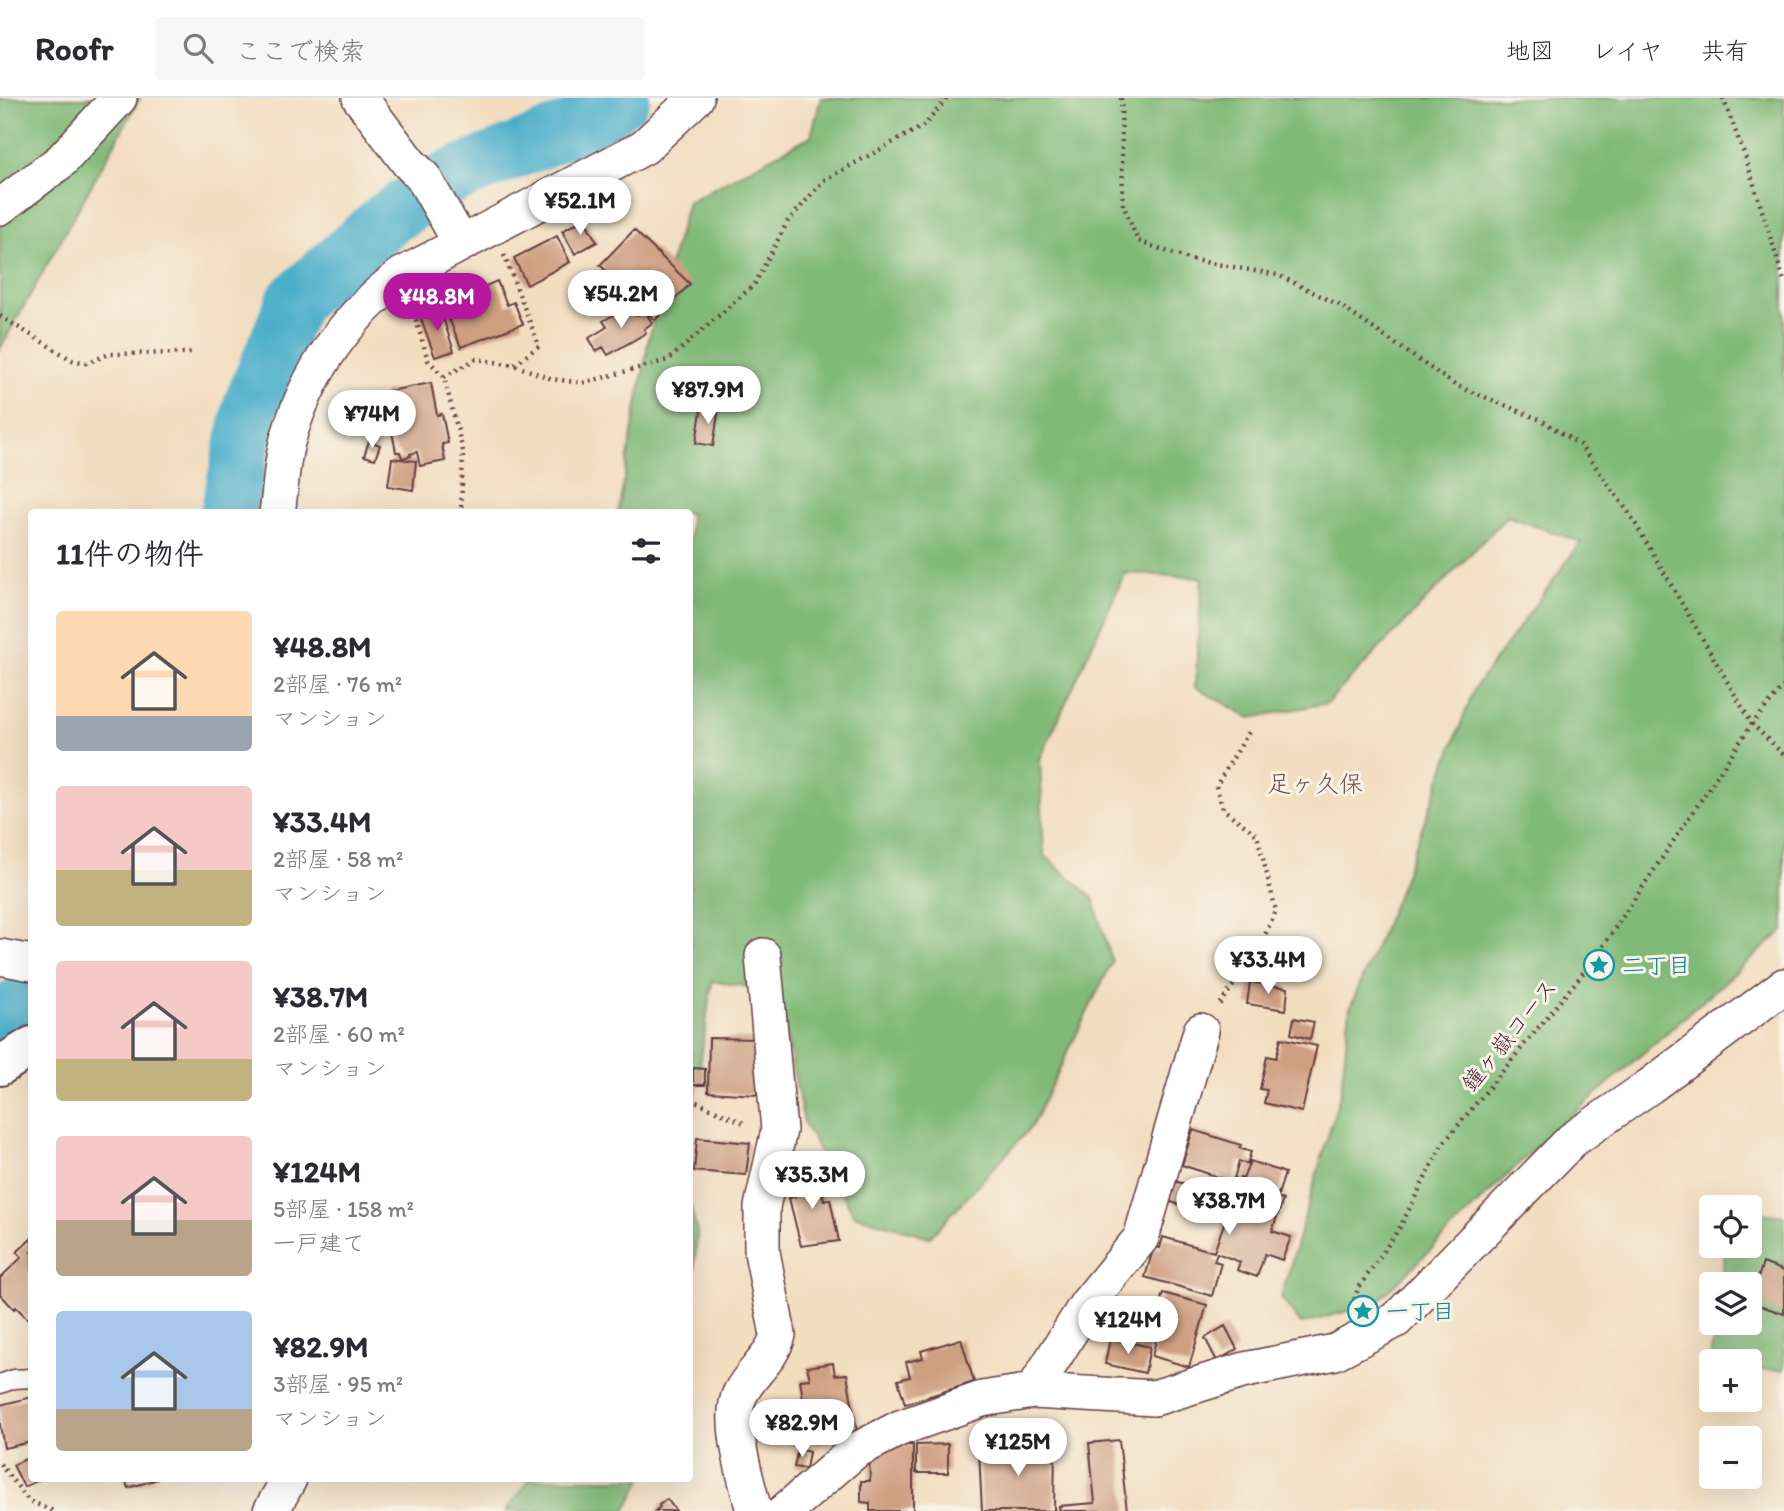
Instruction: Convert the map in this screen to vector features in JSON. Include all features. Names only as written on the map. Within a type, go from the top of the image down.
[{"type":"street","points":[[0,207],[61,161],[119,98]]},
{"type":"street","points":[[360,98],[429,189],[461,243]]},
{"type":"street","points":[[278,509],[287,440],[304,393],[348,323],[402,275],[644,147],[696,98]]},
{"type":"street","points":[[754,1511],[735,1425],[739,1395],[775,1348],[778,1335],[762,1252],[762,1208],[779,1130],[763,956]]},
{"type":"street","points":[[0,957],[28,962]]},
{"type":"street","points":[[785,1511],[855,1451],[900,1427],[982,1399],[1034,1391],[1154,1398],[1245,1370],[1335,1352],[1396,1320],[1572,1140],[1650,1086],[1784,986]]},
{"type":"street","points":[[1034,1391],[1087,1304],[1141,1238],[1201,1031]]},
{"type":"street","points":[[0,1066],[28,1048]]},
{"type":"street","points":[[271,1511],[287,1482]]},
{"type":"lane","points":[[0,1384],[28,1378]]},
{"type":"path","points":[[444,377],[475,359],[514,365],[552,379],[583,383],[667,360],[754,285],[788,221],[824,180],[925,125],[947,98]]},
{"type":"path","points":[[1121,98],[1123,205],[1138,241],[1188,259],[1278,275],[1339,305],[1455,385],[1541,420],[1580,444],[1631,516],[1752,724],[1784,755]]},
{"type":"path","points":[[1723,98],[1746,159],[1784,281]]},
{"type":"path","points":[[494,228],[539,346],[514,365]]},
{"type":"path","points":[[402,275],[428,360],[444,377],[463,451],[461,509]]},
{"type":"path","points":[[0,316],[72,360],[86,363],[110,354],[194,353]]},
{"type":"path","name":"鐘ヶ嶽コース","points":[[1335,1352],[1358,1289],[1401,1227],[1442,1145],[1593,961],[1752,724],[1784,686]]},
{"type":"path","points":[[1201,1031],[1257,953],[1276,911],[1257,835],[1223,808],[1216,786],[1249,732]]},
{"type":"path","points":[[693,1100],[777,1138]]},
{"type":"path","points":[[0,1464],[29,1501],[54,1511]]},
{"type":"green space","points":[[0,98],[140,98],[0,349]]},
{"type":"green space","points":[[821,98],[1784,98],[1784,930],[1539,1144],[1376,1303],[1301,1324],[1281,1298],[1341,1091],[1350,1008],[1395,901],[1474,689],[1581,542],[1507,516],[1327,703],[1250,718],[1195,687],[1202,578],[1125,573],[1040,759],[1044,855],[1093,898],[1112,962],[1031,1127],[930,1237],[854,1215],[804,1123],[777,991],[712,981],[693,1112],[693,509],[619,509],[649,338],[688,202],[811,136]]},
{"type":"green space","points":[[1762,1213],[1784,1216],[1784,1370],[1762,1369],[1762,1349],[1712,1349],[1713,1335],[1762,1335],[1762,1272],[1722,1272],[1724,1258],[1762,1258]]},
{"type":"green space","points":[[693,1216],[697,1232],[693,1292]]},
{"type":"green space","points":[[528,1482],[640,1482],[625,1511],[506,1511]]},
{"type":"building","points":[[584,219],[597,242],[575,254],[562,231]]},
{"type":"building","points":[[634,230],[690,284],[655,320],[600,265]]},
{"type":"building","points":[[557,236],[570,262],[527,285],[514,258]]},
{"type":"building","points":[[497,281],[507,305],[514,302],[523,324],[461,347],[444,307],[451,304],[450,301]]},
{"type":"building","points":[[631,305],[637,315],[645,311],[652,323],[644,329],[646,333],[608,355],[603,347],[596,351],[589,338],[607,327],[603,321]]},
{"type":"building","points":[[440,309],[454,351],[435,357],[420,316]]},
{"type":"building","points":[[431,383],[437,415],[442,414],[448,443],[442,444],[445,461],[420,466],[417,452],[402,458],[400,452],[396,452],[384,392]]},
{"type":"building","points":[[702,405],[719,408],[713,446],[696,443]]},
{"type":"building","points":[[369,441],[380,445],[375,459],[364,456]]},
{"type":"building","points":[[392,458],[416,461],[413,490],[388,486]]},
{"type":"building","points":[[1250,982],[1288,988],[1286,1010],[1247,1004]]},
{"type":"building","points":[[1294,1018],[1314,1022],[1310,1039],[1291,1034]]},
{"type":"building","points":[[709,1038],[759,1039],[757,1095],[708,1092]]},
{"type":"building","points":[[1281,1038],[1317,1046],[1302,1112],[1264,1103],[1267,1090],[1260,1089],[1267,1056],[1276,1058]]},
{"type":"building","points":[[693,1068],[705,1069],[705,1085],[693,1085]]},
{"type":"building","points":[[1193,1130],[1241,1145],[1239,1148],[1251,1152],[1247,1164],[1239,1161],[1233,1182],[1182,1165]]},
{"type":"building","points":[[697,1138],[750,1143],[746,1175],[694,1171]]},
{"type":"building","points":[[1250,1161],[1285,1173],[1277,1198],[1283,1200],[1272,1231],[1291,1237],[1282,1260],[1265,1254],[1257,1277],[1237,1270],[1240,1262],[1217,1253],[1214,1261],[1221,1263],[1212,1296],[1145,1277],[1154,1247],[1160,1248],[1163,1237],[1214,1252],[1240,1178],[1243,1179]]},
{"type":"building","points":[[814,1169],[816,1184],[820,1183],[824,1200],[830,1199],[839,1241],[801,1246],[789,1198],[795,1197],[791,1173]]},
{"type":"building","points":[[1169,1180],[1186,1184],[1181,1205],[1164,1200]]},
{"type":"building","points":[[28,1242],[28,1319],[0,1294],[0,1278],[22,1257],[17,1252]]},
{"type":"building","points":[[1763,1263],[1784,1271],[1784,1314],[1762,1306],[1760,1272]]},
{"type":"building","points":[[1163,1293],[1207,1305],[1189,1367],[1152,1356],[1156,1340],[1150,1338]]},
{"type":"building","points":[[1225,1326],[1237,1349],[1217,1361],[1205,1338]]},
{"type":"building","points":[[1110,1338],[1150,1347],[1145,1373],[1105,1364]]},
{"type":"building","points":[[961,1339],[974,1382],[905,1404],[898,1380],[910,1377],[906,1362],[923,1358],[921,1351]]},
{"type":"building","points":[[833,1363],[835,1375],[847,1374],[857,1432],[843,1435],[844,1439],[815,1443],[812,1423],[807,1424],[800,1380],[810,1379],[807,1367]]},
{"type":"building","points":[[28,1398],[28,1443],[4,1448],[0,1405]]},
{"type":"building","points":[[1044,1438],[1045,1449],[1055,1449],[1054,1511],[982,1511],[979,1451],[995,1450],[994,1446],[1011,1446],[1011,1451],[1016,1450],[1016,1442]]},
{"type":"building","points":[[1119,1440],[1127,1511],[1060,1511],[1059,1506],[1095,1503],[1089,1443]]},
{"type":"building","points":[[948,1444],[948,1473],[916,1473],[916,1445]]},
{"type":"building","points":[[888,1445],[913,1445],[913,1511],[870,1511],[870,1503],[861,1502],[861,1481],[870,1481],[869,1457]]},
{"type":"building","points":[[798,1449],[809,1452],[806,1469],[794,1467]]},
{"type":"building","points":[[28,1458],[28,1482],[35,1482],[24,1487],[13,1465]]},
{"type":"building","points":[[126,1482],[148,1482],[128,1488]]},
{"type":"building","points":[[667,1499],[676,1511],[655,1511],[659,1505]]},
{"type":"waterway","points":[[229,509],[251,405],[294,301],[387,219],[451,177],[590,121],[622,98]]},
{"type":"waterway","points":[[0,1014],[28,1002]]},
{"type":"place","name":"二丁目","points":[[1599,965]]},
{"type":"place","name":"一丁目","points":[[1363,1311]]},
{"type":"district","name":"足ヶ久保","points":[[1315,783]]}]
